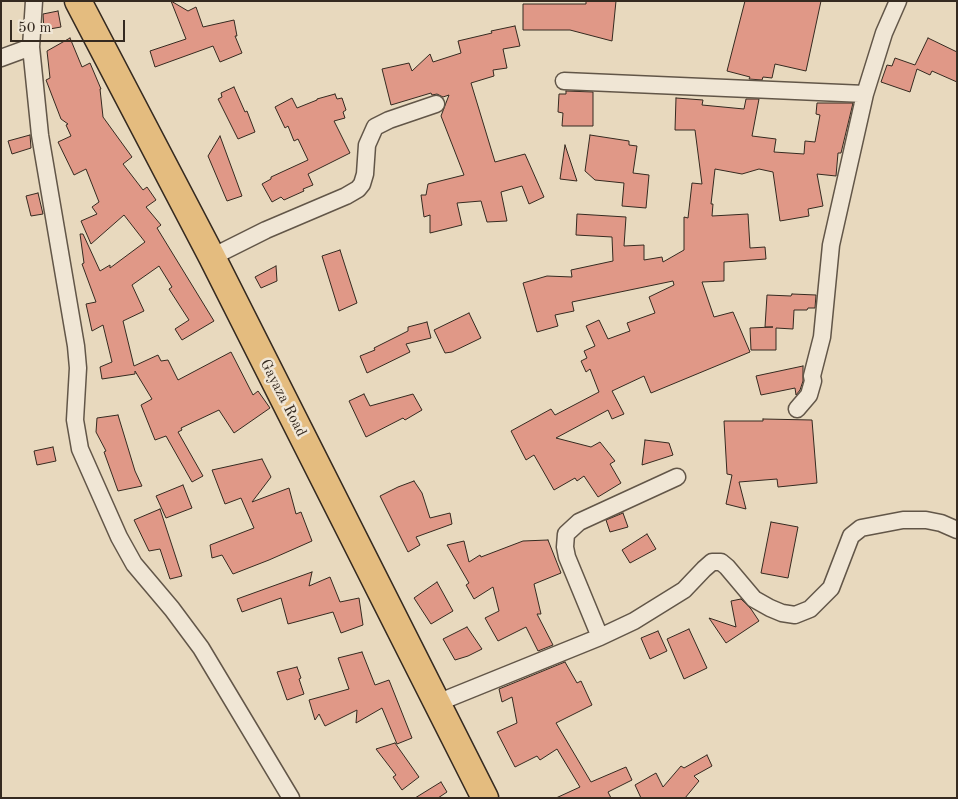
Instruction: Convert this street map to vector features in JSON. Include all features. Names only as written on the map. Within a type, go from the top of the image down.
[{"type":"main road","name":"Gayaza Road","points":[[78,1],[212,257],[485,798]]},
{"type":"street","points":[[34,1],[32,47],[40,135],[76,346],[78,368],[75,420],[80,449],[119,537],[134,564],[172,609],[201,648],[291,798]]},
{"type":"street","points":[[797,409],[809,395],[813,382],[812,376],[822,337],[831,245],[865,94],[884,33],[898,1]]},
{"type":"street","points":[[1,58],[32,47]]},
{"type":"street","points":[[564,81],[865,94]]},
{"type":"street","points":[[212,257],[266,230],[346,196],[358,188],[362,184],[365,174],[367,145],[375,127],[389,120],[436,104]]},
{"type":"street","points":[[600,637],[567,557],[565,547],[566,534],[578,522],[676,477]]},
{"type":"street","points":[[437,703],[600,637],[634,621],[684,590],[712,562],[721,562],[727,567],[754,599],[782,613],[795,615],[810,609],[831,588],[850,536],[861,528],[903,520],[926,520],[941,523],[957,530]]},
{"type":"building","points":[[171,1],[188,11],[196,7],[203,27],[234,20],[237,36],[235,36],[242,53],[220,62],[213,46],[155,67],[150,51],[186,39]]},
{"type":"building","points":[[586,1],[616,1],[612,41],[570,30],[523,30],[523,4],[586,4]]},
{"type":"building","points":[[745,1],[821,1],[806,71],[775,64],[772,78],[763,77],[762,80],[749,79],[750,77],[727,71]]},
{"type":"building","points":[[58,11],[61,27],[44,30],[43,14]]},
{"type":"building","points":[[515,26],[520,46],[503,49],[507,68],[493,70],[494,76],[471,83],[495,162],[525,154],[544,197],[529,204],[522,186],[501,192],[507,221],[487,222],[481,201],[457,203],[462,225],[430,233],[430,215],[424,217],[421,195],[426,195],[428,184],[464,175],[441,116],[449,95],[443,97],[437,94],[432,95],[431,93],[391,105],[382,69],[409,63],[412,71],[430,54],[433,62],[461,53],[458,41]]},
{"type":"building","points":[[70,38],[82,67],[90,63],[101,89],[103,117],[132,157],[123,164],[143,190],[147,187],[156,200],[146,207],[161,225],[157,228],[214,321],[182,340],[175,329],[189,320],[169,289],[172,287],[159,266],[132,285],[144,311],[123,321],[134,366],[158,355],[161,361],[168,360],[178,380],[231,352],[253,395],[258,391],[270,408],[234,433],[219,410],[181,428],[182,430],[178,432],[203,476],[192,482],[166,436],[155,440],[141,405],[152,399],[135,371],[135,374],[102,379],[100,367],[112,362],[103,325],[92,331],[86,304],[96,302],[82,264],[84,263],[80,234],[83,234],[100,271],[110,265],[110,268],[145,242],[124,215],[91,244],[81,221],[97,214],[92,207],[99,202],[86,169],[74,175],[58,142],[71,136],[66,125],[68,124],[61,119],[46,80],[50,78],[47,51]]},
{"type":"building","points":[[928,38],[957,52],[957,82],[932,71],[930,75],[917,69],[910,92],[881,82],[887,65],[892,66],[895,58],[915,65]]},
{"type":"building","points":[[234,87],[245,112],[247,111],[255,132],[238,139],[218,99],[222,97],[221,93]]},
{"type":"building","points":[[566,91],[593,92],[593,126],[562,126],[563,113],[558,112],[559,94],[566,94]]},
{"type":"building","points":[[335,94],[337,99],[342,98],[346,110],[343,112],[345,118],[334,121],[350,153],[308,174],[313,185],[303,189],[304,191],[284,200],[281,197],[272,202],[262,184],[271,179],[271,177],[308,160],[298,139],[294,141],[288,126],[285,128],[275,107],[292,98],[297,108],[317,99]]},
{"type":"building","points":[[676,98],[703,100],[702,105],[744,109],[746,99],[759,99],[752,136],[776,139],[774,152],[804,154],[805,141],[815,142],[820,115],[816,114],[817,103],[853,103],[841,153],[838,153],[836,176],[817,174],[823,206],[808,209],[809,216],[780,221],[773,172],[759,169],[742,174],[715,169],[711,204],[713,204],[712,216],[748,214],[750,248],[765,247],[766,259],[724,262],[724,281],[702,282],[714,317],[733,312],[750,352],[651,393],[644,376],[612,391],[624,414],[612,419],[608,410],[556,438],[591,447],[600,442],[615,461],[610,464],[621,483],[598,497],[584,476],[577,481],[575,478],[554,490],[534,455],[526,460],[511,431],[551,409],[555,415],[599,392],[590,369],[586,372],[581,361],[587,358],[584,351],[595,346],[586,326],[599,320],[608,339],[630,331],[627,323],[655,313],[649,297],[674,285],[673,281],[572,302],[574,311],[555,315],[558,326],[537,332],[523,283],[547,276],[572,277],[571,270],[613,261],[612,237],[576,235],[577,214],[626,217],[624,246],[644,245],[644,260],[662,257],[663,262],[684,250],[684,217],[688,218],[692,183],[702,184],[695,130],[675,130]]},
{"type":"building","points":[[30,135],[31,148],[12,154],[8,141]]},
{"type":"building","points":[[590,135],[629,141],[629,145],[637,146],[633,173],[649,175],[646,208],[622,206],[624,183],[595,180],[585,171]]},
{"type":"building","points":[[220,136],[242,196],[227,201],[208,156]]},
{"type":"building","points":[[565,145],[577,181],[560,179]]},
{"type":"building","points":[[38,193],[43,214],[31,216],[26,196]]},
{"type":"building","points":[[340,250],[357,303],[339,311],[322,256]]},
{"type":"building","points":[[276,266],[277,281],[261,288],[255,277]]},
{"type":"building","points":[[792,294],[816,295],[815,308],[794,310],[793,329],[776,328],[776,350],[751,350],[750,328],[773,327],[765,327],[767,295],[791,296]]},
{"type":"building","points":[[469,313],[481,338],[452,352],[445,353],[434,330]]},
{"type":"building","points":[[427,322],[431,338],[406,344],[410,352],[367,373],[360,356],[375,350],[374,348],[408,331],[408,327]]},
{"type":"building","points":[[803,366],[803,381],[796,395],[795,388],[761,395],[756,376]]},
{"type":"building","points":[[364,394],[370,406],[413,394],[422,410],[405,420],[403,418],[366,437],[349,401]]},
{"type":"building","points":[[118,415],[135,471],[142,486],[118,491],[104,452],[106,451],[96,432],[97,418]]},
{"type":"building","points":[[763,419],[812,420],[817,483],[778,487],[777,479],[739,482],[746,509],[726,504],[732,475],[727,474],[724,421],[763,421]]},
{"type":"building","points":[[645,440],[669,443],[673,455],[642,465]]},
{"type":"building","points":[[53,447],[56,461],[37,465],[34,451]]},
{"type":"building","points":[[262,459],[271,477],[252,502],[289,488],[296,514],[301,512],[312,541],[233,574],[222,555],[212,558],[210,545],[254,528],[241,498],[225,504],[212,470]]},
{"type":"building","points":[[414,481],[422,493],[430,518],[450,513],[452,524],[416,537],[420,545],[408,552],[380,496]]},
{"type":"building","points":[[183,485],[192,508],[166,518],[156,496]]},
{"type":"building","points":[[160,509],[182,576],[170,579],[160,549],[149,551],[134,520]]},
{"type":"building","points":[[623,513],[628,527],[610,532],[606,520]]},
{"type":"building","points":[[771,522],[798,527],[788,578],[761,573]]},
{"type":"building","points":[[647,534],[656,549],[630,563],[622,550]]},
{"type":"building","points":[[548,540],[561,573],[534,584],[541,614],[537,614],[553,645],[538,651],[526,627],[498,641],[485,618],[499,611],[493,587],[474,599],[466,585],[469,583],[447,545],[464,541],[469,562],[480,555],[481,557],[523,541]]},
{"type":"building","points":[[312,572],[309,586],[330,577],[340,602],[359,598],[363,625],[341,633],[333,612],[288,624],[281,598],[242,612],[237,599]]},
{"type":"building","points":[[437,582],[453,611],[431,624],[414,598]]},
{"type":"building","points":[[741,599],[759,621],[726,643],[709,618],[736,627],[731,601]]},
{"type":"building","points":[[467,627],[482,649],[455,660],[443,639]]},
{"type":"building","points":[[689,629],[707,668],[684,679],[667,639]]},
{"type":"building","points":[[658,631],[667,651],[650,659],[641,638]]},
{"type":"building","points":[[362,652],[375,685],[389,680],[412,738],[397,744],[382,708],[356,723],[357,710],[325,726],[319,714],[315,720],[309,700],[349,689],[338,658]]},
{"type":"building","points":[[565,662],[577,683],[581,681],[592,705],[556,723],[591,782],[626,767],[632,780],[608,792],[611,798],[556,798],[580,787],[557,749],[540,760],[537,756],[515,767],[497,732],[517,723],[512,697],[502,702],[499,689]]},
{"type":"building","points":[[297,667],[304,694],[287,700],[277,672]]},
{"type":"building","points":[[395,743],[419,777],[402,790],[393,777],[396,775],[376,749]]},
{"type":"building","points":[[707,755],[712,766],[694,776],[699,781],[685,798],[641,798],[635,785],[656,773],[663,787],[681,766],[684,768]]},
{"type":"building","points":[[441,782],[447,792],[438,798],[415,798]]}]
